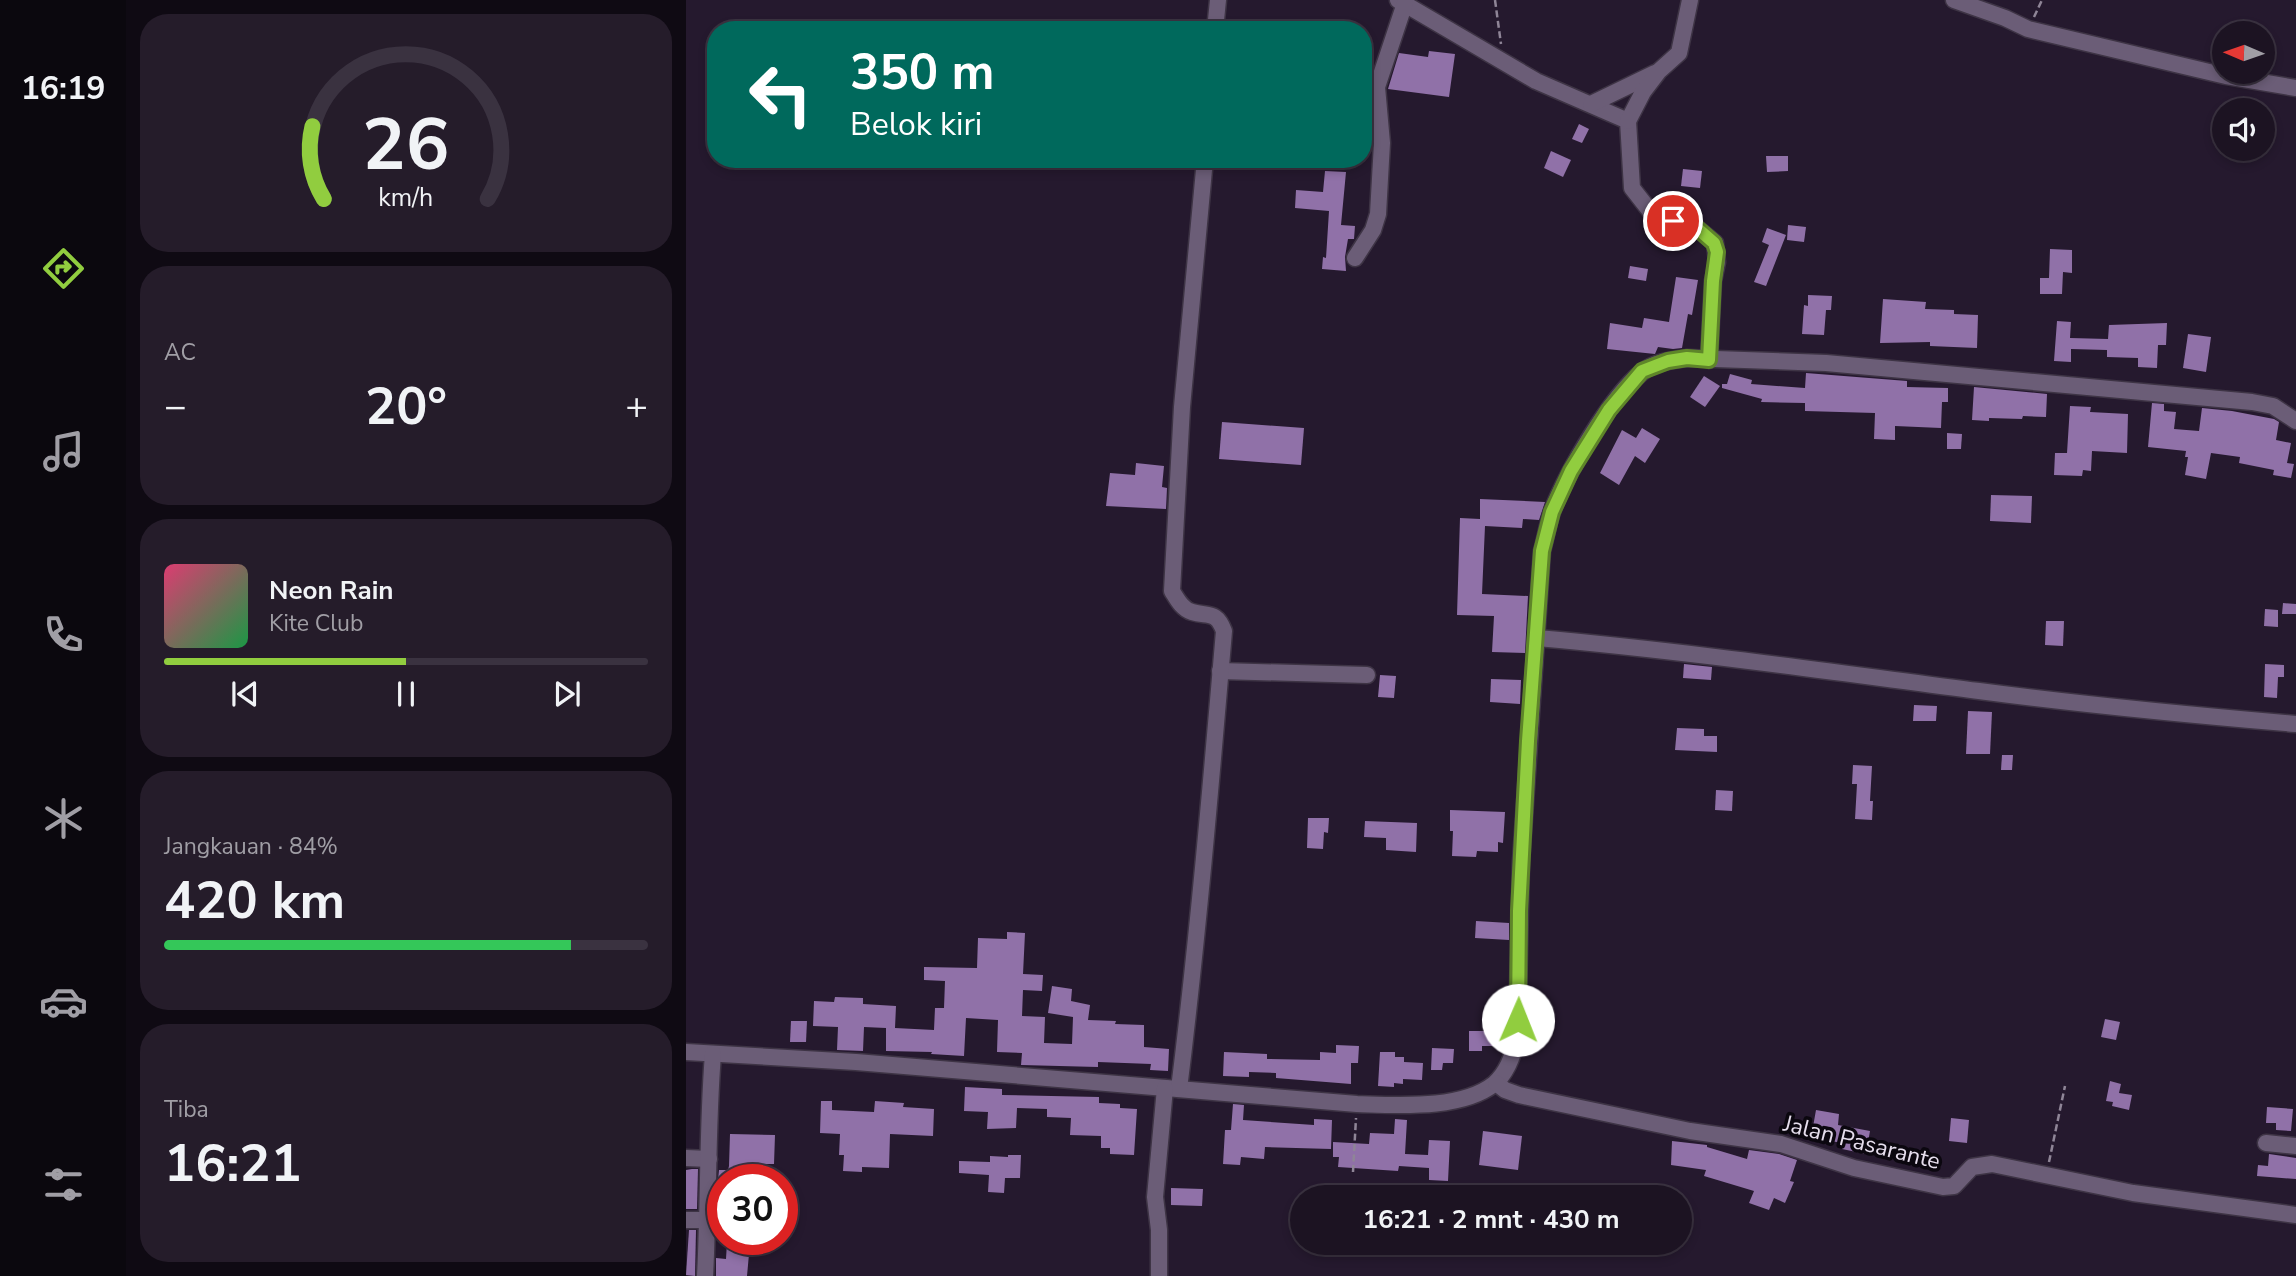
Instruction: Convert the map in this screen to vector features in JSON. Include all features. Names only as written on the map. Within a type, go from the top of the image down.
[{"type":"street","points":[[1217,21],[1218,0]]},
{"type":"street","points":[[1690,0],[1679,53],[1659,71],[1643,92],[1628,121],[1632,188],[1650,211],[1698,229],[1714,243],[1717,262],[1713,281],[1709,360]]},
{"type":"street","points":[[1954,0],[2028,29],[2226,76],[2296,89]]},
{"type":"street","points":[[1372,81],[1401,2],[1536,81],[1628,121]]},
{"type":"street","points":[[1591,104],[1659,71]]},
{"type":"street","points":[[1355,258],[1373,230],[1378,214],[1382,143],[1372,96]]},
{"type":"street","points":[[1159,1276],[1159,1230],[1155,1197],[1201,905],[1224,631],[1220,621],[1206,612],[1192,612],[1179,604],[1172,591],[1182,407],[1204,168]]},
{"type":"street","points":[[686,1052],[856,1062],[1357,1104],[1430,1104],[1455,1100],[1483,1090],[1496,1083],[1513,1058],[1517,1036],[1521,862],[1542,551],[1552,512],[1571,471],[1621,393],[1642,371],[1668,361],[1687,358],[1838,364],[2227,399],[2273,406],[2296,421]]},
{"type":"street","points":[[1537,638],[1654,648],[1982,691],[2190,715],[2296,724]]},
{"type":"street","points":[[1220,671],[1367,675]]},
{"type":"street","points":[[709,1164],[713,1054]]},
{"type":"street","name":"Jalan Pasarante","points":[[1496,1083],[1519,1095],[1690,1131],[1781,1144],[1854,1168],[1943,1187],[1954,1186],[1972,1167],[1983,1164],[2133,1193],[2296,1215]]},
{"type":"street","points":[[2266,1143],[2296,1146]]},
{"type":"street","points":[[686,1158],[709,1159]]},
{"type":"street","points":[[686,1220],[707,1220]]},
{"type":"street","points":[[705,1276],[707,1239]]},
{"type":"path","points":[[1495,0],[1503,61]]},
{"type":"path","points":[[2046,1176],[2064,1087]]},
{"type":"path","points":[[1353,1172],[1357,1104]]},
{"type":"building","points":[[1429,51],[1455,54],[1449,97],[1388,89],[1399,53],[1428,57]]},
{"type":"building","points":[[1579,124],[1589,129],[1582,143],[1572,139]]},
{"type":"building","points":[[1551,151],[1571,160],[1563,177],[1544,168]]},
{"type":"building","points":[[1766,156],[1788,156],[1788,171],[1767,172]]},
{"type":"building","points":[[1683,169],[1702,171],[1700,188],[1681,186]]},
{"type":"building","points":[[1325,171],[1346,172],[1341,225],[1355,226],[1354,239],[1348,239],[1346,271],[1322,269],[1323,257],[1326,258],[1329,211],[1295,208],[1296,190],[1323,192]]},
{"type":"building","points":[[1788,225],[1806,227],[1804,242],[1787,240]]},
{"type":"building","points":[[1767,228],[1786,235],[1766,286],[1754,282],[1769,245],[1762,242]]},
{"type":"building","points":[[2050,249],[2072,250],[2072,273],[2063,272],[2062,294],[2040,294],[2040,278],[2049,278]]},
{"type":"building","points":[[1630,266],[1648,269],[1646,281],[1628,278]]},
{"type":"building","points":[[1676,277],[1698,280],[1692,315],[1688,314],[1682,348],[1658,347],[1655,354],[1607,349],[1610,323],[1642,328],[1644,318],[1669,322]]},
{"type":"building","points":[[1808,295],[1832,296],[1831,310],[1826,310],[1824,335],[1802,334],[1804,305],[1808,306]]},
{"type":"building","points":[[1883,299],[1926,302],[1925,309],[1954,310],[1954,314],[1978,315],[1977,348],[1930,346],[1930,342],[1880,343]]},
{"type":"building","points":[[2057,321],[2071,322],[2070,338],[2108,339],[2109,325],[2167,323],[2166,345],[2158,345],[2157,368],[2138,367],[2138,358],[2107,357],[2107,350],[2071,349],[2071,362],[2054,361]]},
{"type":"building","points":[[2188,334],[2211,337],[2206,372],[2183,368]]},
{"type":"building","points":[[1806,373],[1907,381],[1907,387],[1948,388],[1948,402],[1942,402],[1941,428],[1895,426],[1895,440],[1874,439],[1875,413],[1805,411],[1805,403],[1761,402],[1762,399],[1722,388],[1722,384],[1727,384],[1730,374],[1752,380],[1751,384],[1805,388]]},
{"type":"building","points":[[1704,376],[1720,386],[1705,407],[1690,397]]},
{"type":"building","points":[[1974,387],[2047,394],[2046,417],[1972,420]]},
{"type":"building","points":[[2152,403],[2164,404],[2164,411],[2176,412],[2174,429],[2199,431],[2202,408],[2274,419],[2279,422],[2276,440],[2291,443],[2287,463],[2294,464],[2291,478],[2273,475],[2274,470],[2239,463],[2240,457],[2211,453],[2206,479],[2185,475],[2188,457],[2185,457],[2186,451],[2148,447]]},
{"type":"building","points":[[2070,406],[2091,407],[2090,412],[2128,414],[2127,453],[2092,451],[2091,471],[2083,470],[2082,476],[2054,475],[2055,453],[2067,453]]},
{"type":"building","points":[[1222,422],[1304,428],[1301,465],[1219,459]]},
{"type":"building","points":[[1642,428],[1660,439],[1645,463],[1635,456],[1619,485],[1600,473],[1622,430],[1636,438]]},
{"type":"building","points":[[1947,433],[1962,434],[1961,449],[1947,449]]},
{"type":"building","points":[[1136,463],[1164,466],[1162,487],[1167,488],[1166,509],[1106,506],[1110,473],[1135,475]]},
{"type":"building","points":[[1991,495],[2032,496],[2031,523],[1990,521]]},
{"type":"building","points":[[1480,499],[1545,502],[1539,520],[1523,519],[1522,528],[1485,526],[1482,594],[1528,596],[1525,653],[1492,652],[1494,616],[1457,615],[1460,518],[1480,519]]},
{"type":"building","points":[[2283,603],[2296,604],[2296,614],[2282,614]]},
{"type":"building","points":[[2265,609],[2278,610],[2278,627],[2264,626]]},
{"type":"building","points":[[2046,621],[2064,621],[2063,646],[2045,645]]},
{"type":"building","points":[[1684,664],[1712,667],[1711,680],[1683,678]]},
{"type":"building","points":[[2265,664],[2284,665],[2284,677],[2278,677],[2277,698],[2264,697]]},
{"type":"building","points":[[1380,675],[1396,676],[1394,698],[1378,697]]},
{"type":"building","points":[[1491,679],[1521,680],[1520,704],[1490,702]]},
{"type":"building","points":[[1914,705],[1937,706],[1936,721],[1913,721]]},
{"type":"building","points":[[1968,711],[1992,712],[1990,754],[1966,754]]},
{"type":"building","points":[[1677,728],[1704,729],[1704,736],[1717,736],[1717,752],[1675,750]]},
{"type":"building","points":[[2002,755],[2013,755],[2012,770],[2001,770]]},
{"type":"building","points":[[1853,765],[1872,766],[1872,820],[1855,819],[1857,784],[1852,784]]},
{"type":"building","points":[[1716,790],[1733,791],[1732,811],[1715,810]]},
{"type":"building","points":[[1450,810],[1505,812],[1503,843],[1498,842],[1498,852],[1477,851],[1476,857],[1452,856]]},
{"type":"building","points":[[1308,818],[1329,818],[1328,833],[1324,832],[1323,849],[1307,848]]},
{"type":"building","points":[[1365,821],[1417,823],[1416,852],[1386,850],[1386,838],[1364,837]]},
{"type":"building","points":[[1476,921],[1509,923],[1509,940],[1475,938]]},
{"type":"building","points":[[1007,932],[1025,933],[1023,974],[1043,975],[1042,991],[1023,990],[1022,1016],[1045,1017],[1044,1043],[1072,1044],[1073,1017],[1048,1013],[1052,986],[1072,989],[1071,1001],[1090,1005],[1088,1020],[1144,1025],[1144,1047],[1169,1049],[1168,1071],[1150,1070],[1151,1064],[1098,1062],[1098,1067],[1021,1065],[1022,1053],[997,1052],[998,1020],[966,1018],[964,1056],[886,1051],[886,1028],[864,1027],[863,1051],[837,1050],[838,1027],[813,1026],[814,1001],[834,1002],[835,997],[863,998],[863,1004],[896,1006],[895,1028],[934,1030],[935,1008],[944,1008],[945,981],[924,980],[924,967],[977,968],[978,938],[1007,939]]},
{"type":"building","points":[[2105,1019],[2120,1022],[2116,1040],[2101,1037]]},
{"type":"building","points":[[791,1021],[807,1021],[806,1042],[790,1042]]},
{"type":"building","points":[[1469,1031],[1495,1031],[1495,1046],[1482,1046],[1482,1051],[1469,1051]]},
{"type":"building","points":[[1336,1045],[1359,1046],[1358,1063],[1351,1063],[1351,1084],[1276,1078],[1276,1073],[1249,1072],[1249,1077],[1223,1076],[1224,1052],[1267,1054],[1267,1059],[1320,1060],[1320,1052],[1336,1053]]},
{"type":"building","points":[[1432,1048],[1454,1049],[1453,1063],[1443,1063],[1442,1070],[1431,1070]]},
{"type":"building","points":[[1380,1052],[1395,1052],[1395,1057],[1404,1057],[1404,1062],[1423,1063],[1422,1080],[1403,1079],[1403,1084],[1394,1083],[1394,1087],[1378,1086]]},
{"type":"building","points":[[2110,1081],[2121,1084],[2119,1093],[2132,1095],[2129,1110],[2112,1106],[2113,1102],[2106,1101]]},
{"type":"building","points":[[965,1087],[1002,1089],[1002,1095],[1099,1097],[1099,1103],[1120,1104],[1120,1108],[1137,1109],[1134,1155],[1110,1154],[1110,1148],[1101,1148],[1101,1136],[1070,1135],[1071,1118],[1047,1117],[1047,1109],[1017,1108],[1016,1128],[987,1129],[988,1112],[964,1111]]},
{"type":"building","points":[[821,1101],[832,1101],[832,1110],[874,1112],[875,1101],[904,1103],[903,1107],[934,1109],[933,1136],[890,1134],[889,1168],[862,1167],[862,1172],[843,1171],[844,1155],[839,1155],[840,1134],[820,1133]]},
{"type":"building","points":[[1233,1104],[1244,1105],[1243,1120],[1314,1125],[1314,1119],[1332,1120],[1331,1149],[1265,1147],[1264,1159],[1241,1157],[1240,1165],[1223,1164],[1225,1130],[1231,1130]]},
{"type":"building","points":[[2267,1107],[2293,1109],[2291,1131],[2276,1130],[2276,1123],[2266,1123]]},
{"type":"building","points":[[1816,1110],[1839,1114],[1838,1125],[1870,1131],[1866,1154],[1842,1149],[1843,1143],[1811,1138]]},
{"type":"building","points":[[1951,1118],[1969,1120],[1967,1143],[1949,1141]]},
{"type":"building","points":[[1395,1119],[1407,1120],[1405,1154],[1428,1155],[1429,1140],[1450,1141],[1448,1181],[1429,1180],[1429,1168],[1399,1166],[1398,1171],[1338,1167],[1339,1157],[1333,1157],[1333,1142],[1369,1144],[1370,1133],[1394,1134]]},
{"type":"building","points":[[1483,1131],[1522,1136],[1518,1170],[1479,1165]]},
{"type":"building","points":[[730,1134],[775,1135],[774,1164],[729,1164]]},
{"type":"building","points":[[1672,1141],[1707,1145],[1747,1159],[1749,1150],[1779,1154],[1797,1160],[1790,1181],[1794,1182],[1785,1203],[1774,1198],[1769,1210],[1749,1203],[1754,1191],[1704,1176],[1706,1170],[1671,1165]]},
{"type":"building","points":[[2269,1154],[2296,1158],[2296,1179],[2257,1176],[2258,1165],[2268,1166]]},
{"type":"building","points":[[1021,1155],[1020,1178],[1005,1178],[1004,1193],[988,1192],[989,1175],[959,1173],[959,1161],[990,1162],[990,1156]]},
{"type":"building","points":[[698,1169],[697,1209],[686,1209],[686,1170]]},
{"type":"building","points":[[1171,1188],[1203,1189],[1202,1206],[1171,1205]]},
{"type":"building","points":[[689,1230],[696,1230],[695,1276],[686,1275]]},
{"type":"building","points":[[726,1255],[749,1255],[747,1276],[716,1276],[716,1258],[726,1259]]},
{"type":"route","points":[[1518,1020],[1521,862],[1542,551],[1558,497],[1598,426],[1621,393],[1642,371],[1654,365],[1687,358],[1709,360],[1717,252],[1714,243],[1698,229],[1673,221]]}]
